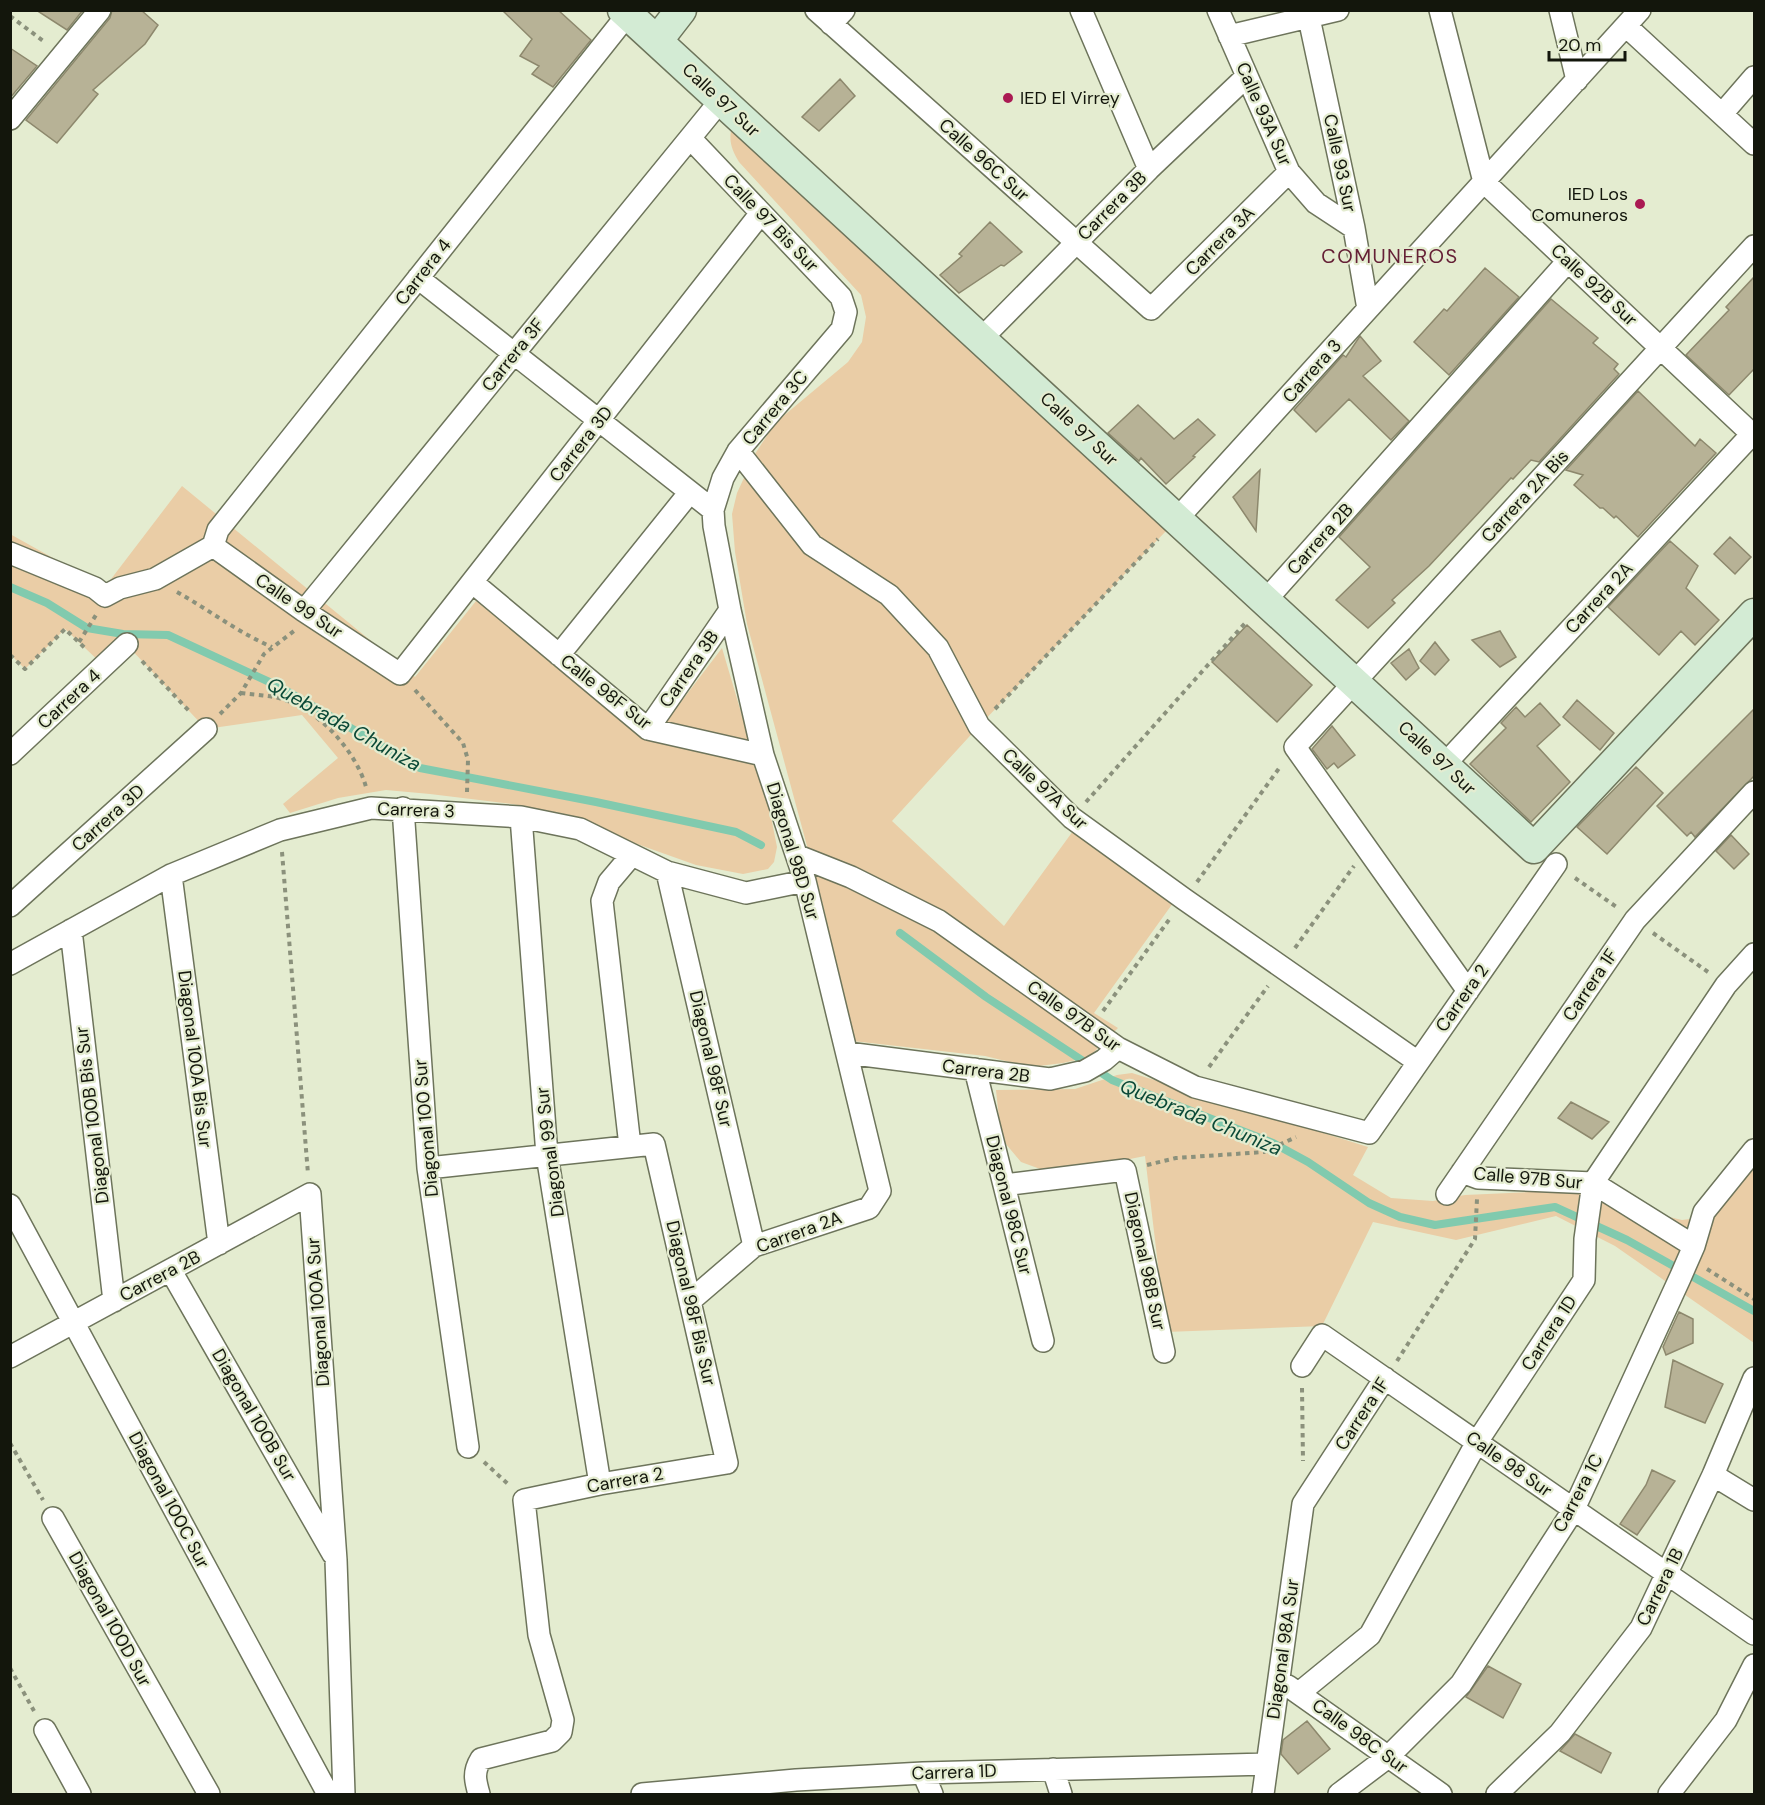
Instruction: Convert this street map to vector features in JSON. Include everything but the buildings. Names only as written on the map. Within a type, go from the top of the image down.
[{"type":"street","points":[[10,119],[100,10]]},
{"type":"street","points":[[657,41],[681,10]]},
{"type":"street","points":[[1081,10],[1149,169]]},
{"type":"street","name":"Calle 93A Sur","points":[[1218,10],[1290,172],[1317,203],[1354,228]]},
{"type":"street","points":[[1229,36],[1338,10]]},
{"type":"street","points":[[1440,10],[1484,182]]},
{"type":"street","points":[[1560,10],[1577,80]]},
{"type":"street","name":"Calle 97 Sur","points":[[626,12],[1545,856]]},
{"type":"street","name":"Carrera 4","points":[[215,538],[626,12]]},
{"type":"street","name":"Calle 96C Sur","points":[[830,15],[1151,309]]},
{"type":"street","name":"Calle 93 Sur","points":[[1309,18],[1354,228],[1368,309]]},
{"type":"street","points":[[1633,18],[1722,114],[1755,144]]},
{"type":"street","name":"Carrera 3","points":[[1177,519],[1633,18]]},
{"type":"street","name":"Carrera 3B","points":[[981,339],[1149,169],[1247,76]]},
{"type":"street","points":[[1722,114],[1755,77]]},
{"type":"street","name":"Carrera 3F","points":[[310,614],[514,354],[721,100]]},
{"type":"street","name":"Calle 97 Bis Sur","points":[[690,138],[841,297],[846,312]]},
{"type":"street","name":"Carrera 3A","points":[[1151,309],[1290,172]]},
{"type":"street","name":"Calle 92B Sur","points":[[1484,182],[1754,434]]},
{"type":"street","name":"Carrera 3D","points":[[400,674],[761,213]]},
{"type":"street","name":"Carrera 2A Bis","points":[[1468,991],[1295,747],[1755,246]]},
{"type":"street","name":"Carrera 2B","points":[[1265,601],[1568,261]]},
{"type":"street","points":[[418,278],[713,510]]},
{"type":"street","name":"Carrera 3C","points":[[713,510],[723,478],[738,451],[842,329],[846,312]]},
{"type":"street","name":"Carrera 2A","points":[[1444,765],[1754,434]]},
{"type":"street","name":"Calle 97A Sur","points":[[738,451],[812,545],[889,595],[938,648],[979,726],[1072,818],[1418,1062]]},
{"type":"street","points":[[558,655],[690,492]]},
{"type":"street","name":"Diagonal 98D Sur","points":[[713,510],[730,610],[763,755],[805,881],[880,1191]]},
{"type":"street","points":[[10,553],[94,588],[105,596],[120,588],[155,579],[215,538]]},
{"type":"street","name":"Calle 99 Sur","points":[[215,538],[310,614],[400,674]]},
{"type":"street","name":"Calle 98F Sur","points":[[472,582],[648,729],[763,755]]},
{"type":"street","name":"Carrera 3B","points":[[648,729],[730,610]]},
{"type":"street","name":"Carrera 2","points":[[1369,1133],[1468,991],[1545,856],[1755,614]]},
{"type":"street","name":"Carrera 4","points":[[10,754],[127,644]]},
{"type":"street","name":"Carrera 3D","points":[[10,906],[206,729]]},
{"type":"street","name":"Carrera 1F","points":[[1447,1194],[1635,920],[1755,792]]},
{"type":"street","name":"Carrera 3","points":[[10,964],[171,874],[280,830],[371,808],[403,808],[521,817],[580,829],[667,872],[746,892],[805,881]]},
{"type":"street","name":"Diagonal 100 Sur","points":[[403,808],[428,1168],[468,1446]]},
{"type":"street","name":"Diagonal 99 Sur","points":[[521,817],[547,1155],[600,1484]]},
{"type":"street","points":[[428,1168],[630,1146],[602,901],[609,882],[631,856]]},
{"type":"street","name":"Calle 97B Sur","points":[[798,856],[851,876],[939,921],[1111,1054],[1195,1087],[1369,1133]]},
{"type":"street","name":"Diagonal 98F Sur","points":[[667,872],[754,1245]]},
{"type":"street","name":"Diagonal 100A Bis Sur","points":[[171,874],[219,1244]]},
{"type":"street","name":"Diagonal 100B Bis Sur","points":[[71,930],[114,1301]]},
{"type":"street","name":"Carrera 1D","points":[[1299,1693],[1370,1635],[1477,1442],[1584,1280],[1585,1239],[1593,1184],[1726,985],[1755,954]]},
{"type":"street","name":"Carrera 2B","points":[[847,1053],[1050,1079],[1085,1071],[1111,1054]]},
{"type":"street","name":"Diagonal 98C Sur","points":[[975,1069],[1043,1341]]},
{"type":"street","name":"Diagonal 98F Bis Sur","points":[[630,1146],[654,1144],[727,1463]]},
{"type":"street","name":"Carrera 1C","points":[[1339,1794],[1388,1757],[1461,1684],[1574,1509],[1687,1261],[1704,1212],[1755,1150]]},
{"type":"street","points":[[1004,1185],[1125,1170]]},
{"type":"street","name":"Diagonal 98B Sur","points":[[1125,1170],[1164,1352]]},
{"type":"street","name":"Calle 97B Sur","points":[[1462,1172],[1478,1178],[1593,1184]]},
{"type":"street","points":[[1593,1184],[1687,1261]]},
{"type":"street","name":"Carrera 2A","points":[[690,1301],[754,1245],[869,1208],[880,1191]]},
{"type":"street","name":"Carrera 2B","points":[[10,1357],[309,1194]]},
{"type":"street","name":"Diagonal 100A Sur","points":[[309,1194],[336,1560],[344,1794]]},
{"type":"street","name":"Diagonal 100C Sur","points":[[10,1205],[328,1794]]},
{"type":"street","name":"Diagonal 100B Sur","points":[[171,1271],[336,1560]]},
{"type":"street","name":"Calle 98 Sur","points":[[1302,1366],[1323,1335],[1755,1634]]},
{"type":"street","name":"Carrera 1F","points":[[1303,1504],[1385,1378]]},
{"type":"street","name":"Carrera 1B","points":[[1497,1794],[1560,1733],[1641,1628],[1713,1475],[1755,1378]]},
{"type":"street","name":"Carrera 2","points":[[524,1500],[600,1484],[727,1463]]},
{"type":"street","points":[[1713,1475],[1755,1500]]},
{"type":"street","points":[[479,1794],[475,1769],[481,1759],[552,1741],[561,1732],[563,1720],[539,1635],[524,1500]]},
{"type":"street","name":"Diagonal 98A Sur","points":[[1263,1794],[1303,1504]]},
{"type":"street","name":"Diagonal 100D Sur","points":[[53,1518],[209,1794]]},
{"type":"street","points":[[1669,1794],[1726,1720],[1755,1665]]},
{"type":"street","name":"Calle 98C Sur","points":[[1278,1679],[1441,1794]]},
{"type":"street","points":[[45,1730],[80,1794]]},
{"type":"street","name":"Carrera 1D","points":[[642,1794],[799,1787],[923,1773],[1267,1764]]},
{"type":"street","points":[[1053,1769],[1061,1794]]},
{"type":"street","points":[[923,1773],[932,1794]]},
{"type":"path","points":[[10,16],[63,56]]},
{"type":"path","points":[[979,726],[1177,519]]},
{"type":"path","points":[[155,579],[214,612],[248,637],[272,647]]},
{"type":"path","points":[[1072,818],[1265,601]]},
{"type":"path","points":[[79,642],[101,607]]},
{"type":"path","points":[[127,644],[206,729],[241,693],[264,654],[310,614]]},
{"type":"path","points":[[10,655],[25,669],[65,628],[104,666]]},
{"type":"path","points":[[400,674],[463,743],[468,760],[468,788]]},
{"type":"path","points":[[241,693],[282,699],[307,711],[333,732],[351,755],[364,782],[371,808]]},
{"type":"path","points":[[280,830],[309,1194]]},
{"type":"path","points":[[1125,1170],[1176,1158],[1264,1152],[1294,1139]]},
{"type":"path","name":"Carrera 1F","points":[[1385,1378],[1460,1264],[1475,1236],[1477,1202]]},
{"type":"path","points":[[1687,1261],[1755,1299]]},
{"type":"path","points":[[1302,1366],[1303,1504]]},
{"type":"path","points":[[10,1443],[53,1518]]},
{"type":"path","points":[[468,1446],[524,1500]]},
{"type":"path","points":[[10,1668],[45,1730]]},
{"type":"shaded area","points":[[732,127],[1166,531],[979,726],[892,821],[1004,926],[1073,831],[1173,903],[1094,1013],[1118,1028],[1089,1057],[1031,1067],[985,1056],[853,1041],[823,905],[747,624],[735,552],[732,514],[737,493],[755,454],[775,423],[848,362],[862,342],[866,317],[861,295],[739,162],[731,145]]},
{"type":"shaded area","points":[[182,486],[415,677],[476,601],[652,740],[722,648],[769,807],[777,847],[774,862],[768,869],[743,874],[696,865],[637,844],[570,815],[512,804],[430,794],[386,790],[338,798],[290,813],[283,804],[338,758],[302,715],[206,729],[127,645],[104,666],[65,629],[25,669],[11,655],[10,534],[105,587]]},
{"type":"shaded area","points":[[1132,1073],[1368,1147],[1353,1175],[1391,1198],[1433,1201],[1465,1195],[1604,1192],[1657,1214],[1682,1220],[1706,1217],[1754,1159],[1754,1343],[1615,1246],[1556,1216],[1456,1240],[1373,1222],[1322,1326],[1166,1332],[1145,1156],[1054,1174],[1021,1162],[1001,1138],[996,1090],[1075,1089],[1117,1075]]},
{"type":"waterway","name":"Quebrada Chuniza","points":[[10,587],[47,603],[87,628],[123,634],[168,635],[278,686],[420,768],[736,832],[761,845]]},
{"type":"waterway","name":"Quebrada Chuniza","points":[[900,933],[986,997],[1112,1080],[1273,1143],[1308,1162],[1369,1203],[1400,1217],[1435,1225],[1555,1207],[1627,1240],[1754,1311]]},
{"type":"place","name":"IED El Virrey","points":[[1008,98]]},
{"type":"place","name":"IED Los Comuneros","points":[[1640,204]]},
{"type":"district","name":"COMUNEROS","points":[[1390,256]]}]
